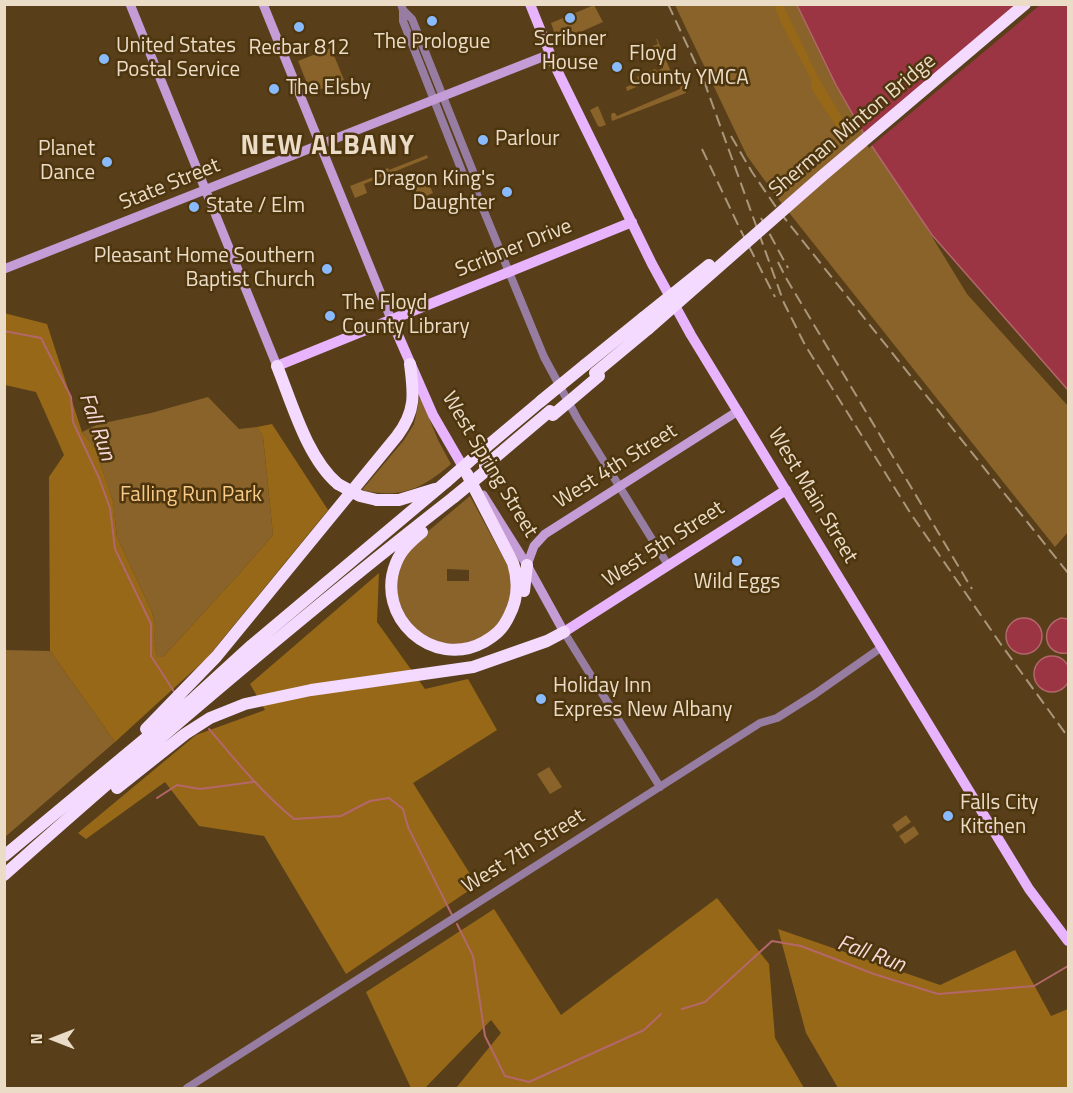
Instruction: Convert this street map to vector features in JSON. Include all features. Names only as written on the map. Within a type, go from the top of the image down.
[{"type":"highway","name":"Sherman Minton Bridge","points":[[648,326],[699,273],[773,218],[1028,4]]},
{"type":"highway","name":"Sherman Minton Bridge","points":[[648,326],[712,277],[774,218],[1028,4]]},
{"type":"highway","points":[[4,856],[165,722],[222,681],[448,490],[486,467],[597,375],[648,326],[822,176],[1028,4]]},
{"type":"highway","points":[[4,876],[385,551],[448,490],[479,453],[585,365],[648,326]]},
{"type":"highway","points":[[99,777],[216,657],[398,436],[410,417],[412,406],[413,386],[410,364]]},
{"type":"highway","points":[[277,366],[310,446],[328,475],[338,484],[360,496],[377,500],[399,500],[448,490]]},
{"type":"highway","points":[[467,474],[513,563],[516,574],[516,597],[504,628]]},
{"type":"highway","points":[[448,490],[449,509],[410,542],[396,563],[391,588],[392,600],[402,623],[416,638],[446,649],[469,648],[480,644],[504,628],[518,615],[524,597],[526,565]]},
{"type":"highway","points":[[52,833],[92,808],[184,734],[229,710],[278,696],[473,667],[547,641],[564,632]]},
{"type":"main road","points":[[130,4],[277,366]]},
{"type":"main road","name":"West Spring Street","points":[[263,4],[391,319],[439,427],[467,474],[495,512],[564,632]]},
{"type":"main road","name":"West Main Street","points":[[530,4],[552,58],[632,222],[691,334],[1029,890],[1067,940]]},
{"type":"main road","name":"State Street","points":[[4,269],[438,98],[552,58]]},
{"type":"main road","name":"Scribner Drive","points":[[277,366],[632,222]]},
{"type":"main road","name":"West 4th Street","points":[[526,565],[531,551],[540,538],[738,411]]},
{"type":"main road","name":"West 5th Street","points":[[564,632],[786,490]]},
{"type":"street","points":[[402,7],[412,19],[438,98],[474,174],[474,187],[549,366],[577,418],[668,565]]},
{"type":"street","name":"West Spring Street","points":[[564,632],[660,787]]},
{"type":"street","name":"West 7th Street","points":[[187,1089],[760,723],[777,718],[815,694],[882,647]]},
{"type":"green space","points":[[594,5],[603,22],[560,41],[557,40],[551,23]]},
{"type":"green space","points":[[675,5],[797,5],[836,85],[867,139],[923,222],[967,294],[1068,406],[1068,532],[1055,547],[779,200],[747,156]]},
{"type":"green space","points":[[656,39],[671,72],[627,91],[626,87],[639,82],[637,77],[663,68],[663,63],[659,59],[661,57],[653,46],[658,44]]},
{"type":"green space","points":[[331,48],[344,80],[311,93],[298,61]]},
{"type":"green space","points":[[681,83],[685,85],[686,93],[612,121],[612,113],[617,116],[680,89]]},
{"type":"green space","points":[[598,106],[606,125],[600,127],[590,110]]},
{"type":"green space","points":[[427,155],[428,158],[364,184],[367,193],[355,198],[350,186],[381,174],[380,171],[388,168],[389,170]]},
{"type":"green space","points":[[427,180],[433,193],[419,199],[414,186]]},
{"type":"green space","points":[[420,396],[438,440],[451,464],[430,480],[410,490],[388,493],[362,490],[404,440],[414,424]]},
{"type":"green space","name":"Falling Run Park","points":[[208,397],[239,429],[257,427],[263,437],[273,535],[163,657],[157,658],[152,612],[117,537],[113,501],[95,448],[82,432],[99,424],[151,413]]},
{"type":"green space","points":[[470,496],[511,572],[512,598],[503,620],[483,638],[457,645],[432,642],[410,627],[396,594],[397,571],[414,543]],"holes":[[[447,569],[469,570],[469,581],[447,581]]]},
{"type":"green space","points":[[5,650],[50,651],[115,742],[5,837]]},
{"type":"green space","points":[[549,767],[562,787],[550,794],[537,774]]},
{"type":"green space","points":[[906,815],[911,822],[897,832],[892,825]]},
{"type":"green space","points":[[914,826],[919,834],[905,844],[899,836]]},
{"type":"shaded area","points":[[774,5],[783,5],[817,75],[852,135],[836,126],[811,88],[812,81]]},
{"type":"shaded area","points":[[797,5],[1068,5],[1068,390],[932,235],[867,139],[836,85]]},
{"type":"shaded area","points":[[4,313],[47,324],[82,432],[95,448],[113,501],[117,537],[152,612],[157,657],[163,657],[273,535],[263,437],[257,427],[272,424],[328,510],[207,658],[115,742],[50,651],[49,477],[64,455],[36,392],[5,385]]},
{"type":"shaded area","points":[[379,573],[377,622],[425,689],[468,679],[497,730],[413,783],[477,885],[346,974],[264,836],[199,826],[165,782],[86,839],[78,833],[196,735],[265,710],[250,684]]},
{"type":"shaded area","points":[[1024,618],[1037,623],[1042,636],[1037,649],[1024,654],[1011,649],[1006,636],[1011,623]]},
{"type":"shaded area","points":[[1061,618],[1068,619],[1068,653],[1054,650],[1049,646],[1047,640],[1049,627]]},
{"type":"shaded area","points":[[1052,656],[1064,662],[1070,674],[1064,686],[1052,692],[1040,686],[1034,674],[1040,662]]},
{"type":"shaded area","points":[[717,898],[769,964],[775,1038],[804,1088],[456,1088],[501,1033],[491,1020],[425,1088],[411,1088],[366,992],[494,909],[561,1015]]},
{"type":"shaded area","points":[[778,929],[940,985],[1015,950],[1051,1016],[1068,1009],[1068,1088],[838,1088],[806,1033]]},
{"type":"pier","points":[[1019,5],[1040,5],[869,148],[861,136]]},
{"type":"waterway","name":"Fall Run","points":[[4,331],[41,338],[71,397],[73,422],[110,508],[115,549],[151,624],[151,656],[175,693]]},
{"type":"waterway","name":"Fall Run","points":[[209,729],[260,788],[294,819],[341,816],[370,801],[389,798],[403,809],[408,827],[452,915]]},
{"type":"waterway","points":[[157,798],[177,785],[200,789],[253,782]]},
{"type":"waterway","name":"Fall Run","points":[[457,924],[473,956],[485,1036],[505,1076],[529,1082],[644,1030],[661,1014]]},
{"type":"waterway","name":"Fall Run","points":[[682,1009],[705,1002],[772,941],[801,946],[874,974],[938,994],[1034,986],[1068,966]]},
{"type":"railway","points":[[668,4],[707,88]]},
{"type":"railway","points":[[704,81],[784,303],[805,345],[911,514],[1068,737]]},
{"type":"railway","points":[[731,136],[778,210],[1068,573]]},
{"type":"railway","points":[[702,149],[775,297]]},
{"type":"railway","points":[[761,218],[788,268]]},
{"type":"railway","points":[[778,262],[972,589]]},
{"type":"place","name":"Scribner House","points":[[570,18]]},
{"type":"place","name":"The Prologue","points":[[432,21]]},
{"type":"place","name":"Recbar 812","points":[[299,27]]},
{"type":"place","name":"United States Postal Service","points":[[104,59]]},
{"type":"place","name":"Floyd County YMCA","points":[[617,67]]},
{"type":"place","name":"The Elsby","points":[[274,89]]},
{"type":"place","name":"Parlour","points":[[483,140]]},
{"type":"place","name":"Planet Dance","points":[[107,162]]},
{"type":"place","name":"Dragon King's Daughter","points":[[507,192]]},
{"type":"place","name":"State / Elm","points":[[194,207]]},
{"type":"place","name":"Pleasant Home Southern Baptist Church","points":[[327,269]]},
{"type":"place","name":"The Floyd County Library","points":[[330,316]]},
{"type":"place","name":"Wild Eggs","points":[[737,561]]},
{"type":"place","name":"Holiday Inn Express New Albany","points":[[541,699]]},
{"type":"place","name":"Falls City Kitchen","points":[[948,816]]},
{"type":"district","name":"NEW ALBANY","points":[[328,147]]}]
